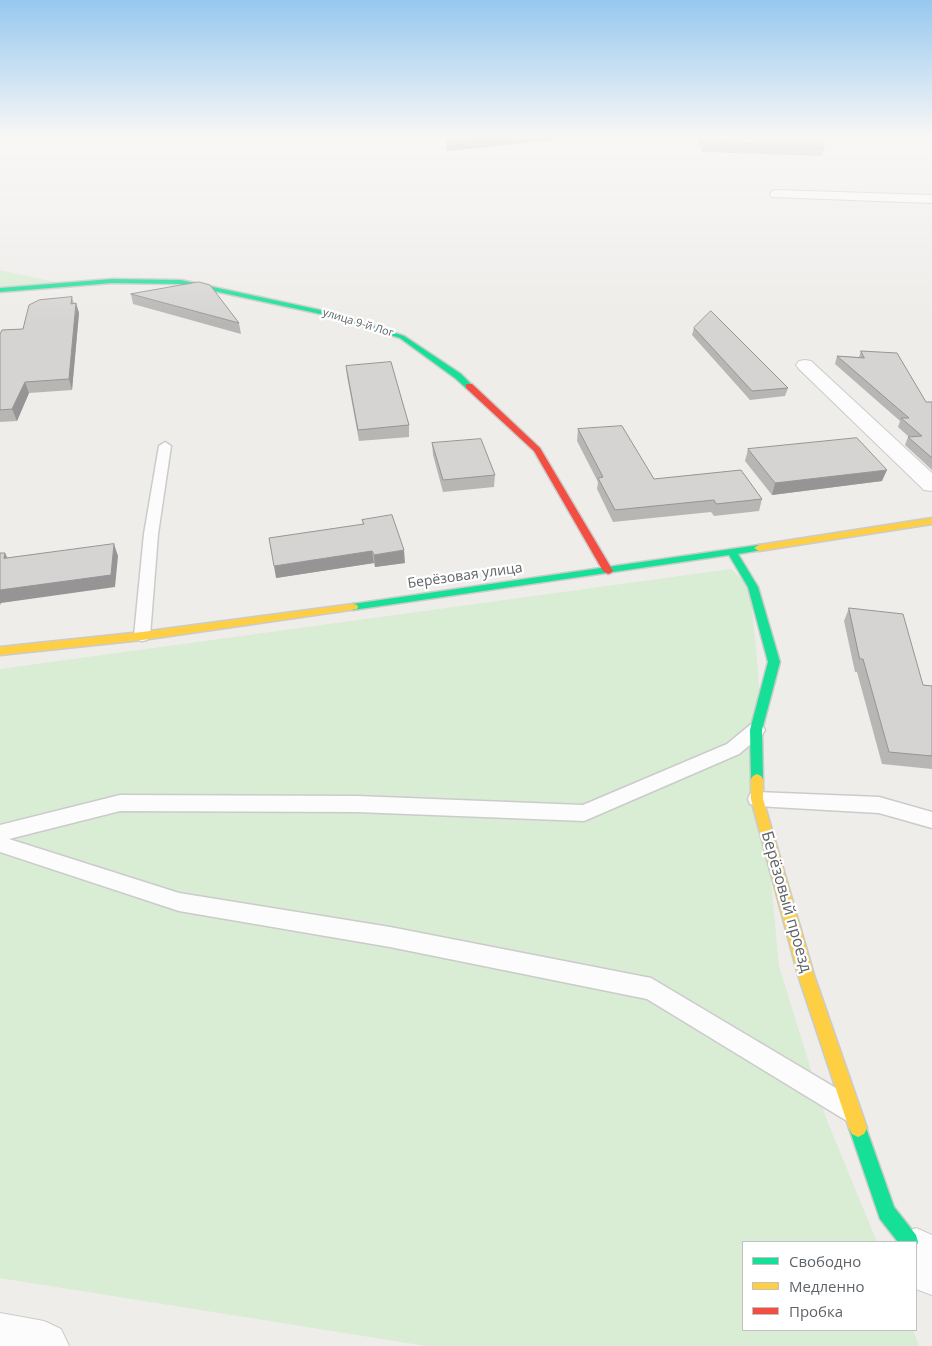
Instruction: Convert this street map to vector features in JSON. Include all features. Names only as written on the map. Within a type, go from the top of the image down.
[{"type":"street","name":"улица 9-й Лог","points":[[0,290],[112,280],[181,282],[332,314],[402,337],[458,376],[537,450],[608,571]]},
{"type":"street","points":[[805,365],[932,485]]},
{"type":"street","name":"Берёзовая улица","points":[[0,651],[142,636],[733,553],[932,521]]},
{"type":"street","name":"Берёзовый проезд","points":[[733,553],[753,586],[774,662],[756,730],[757,799],[806,975],[853,1113],[887,1212],[908,1241]]},
{"type":"street","points":[[917,1252],[932,1272]]},
{"type":"street","points":[[0,1338],[44,1346]]},
{"type":"lane","points":[[142,636],[151,534],[165,446]]},
{"type":"lane","points":[[0,833],[120,803],[357,804],[584,813],[733,749],[756,730]]},
{"type":"lane","points":[[757,799],[879,805],[932,820]]},
{"type":"lane","points":[[0,844],[179,902],[390,938],[651,989],[853,1113]]},
{"type":"green space","points":[[0,270],[60,283],[0,288]]},
{"type":"green space","points":[[731,569],[750,587],[758,670],[767,838],[779,966],[826,1118],[877,1241],[742,1241],[742,1331],[913,1331],[919,1346],[426,1346],[0,1278],[0,669]]},
{"type":"building","points":[[199,282],[210,285],[239,323],[131,294]]},
{"type":"building","points":[[72,297],[71,304],[76,303],[69,379],[25,382],[12,409],[0,410],[0,334],[2,330],[23,329],[29,305],[39,300]]},
{"type":"building","points":[[711,311],[788,388],[752,391],[694,328]]},
{"type":"building","points":[[861,351],[897,353],[926,402],[932,402],[932,458],[908,437],[922,436],[901,418],[909,418],[837,356],[864,358]]},
{"type":"building","points":[[391,362],[409,425],[358,430],[346,366]]},
{"type":"building","points":[[622,426],[654,479],[741,470],[762,499],[716,504],[714,500],[615,510],[598,478],[603,477],[578,429]]},
{"type":"building","points":[[857,438],[887,470],[775,483],[748,449]]},
{"type":"building","points":[[481,439],[495,475],[443,480],[432,443]]},
{"type":"building","points":[[392,515],[404,550],[374,555],[372,551],[274,566],[269,538],[364,524],[362,520]]},
{"type":"building","points":[[114,544],[111,575],[0,590],[0,553],[5,553],[4,558]]},
{"type":"building","points":[[849,608],[903,614],[923,685],[932,686],[932,756],[889,752],[863,659],[860,659]]},
{"type":"traffic: fast","points":[[0,290],[112,281],[181,282],[332,314],[402,337],[458,376],[469,386]]},
{"type":"traffic: fast","points":[[353,607],[759,548]]},
{"type":"traffic: fast","points":[[733,553],[753,587],[774,662],[756,730],[757,779]]},
{"type":"traffic: fast","points":[[858,1128],[887,1212],[908,1241]]},
{"type":"traffic: slow","points":[[759,548],[932,521]]},
{"type":"traffic: slow","points":[[0,651],[142,636],[353,607]]},
{"type":"traffic: slow","points":[[757,779],[757,799],[806,975],[858,1128]]},
{"type":"traffic: jam","points":[[469,386],[537,450],[608,571]]}]
